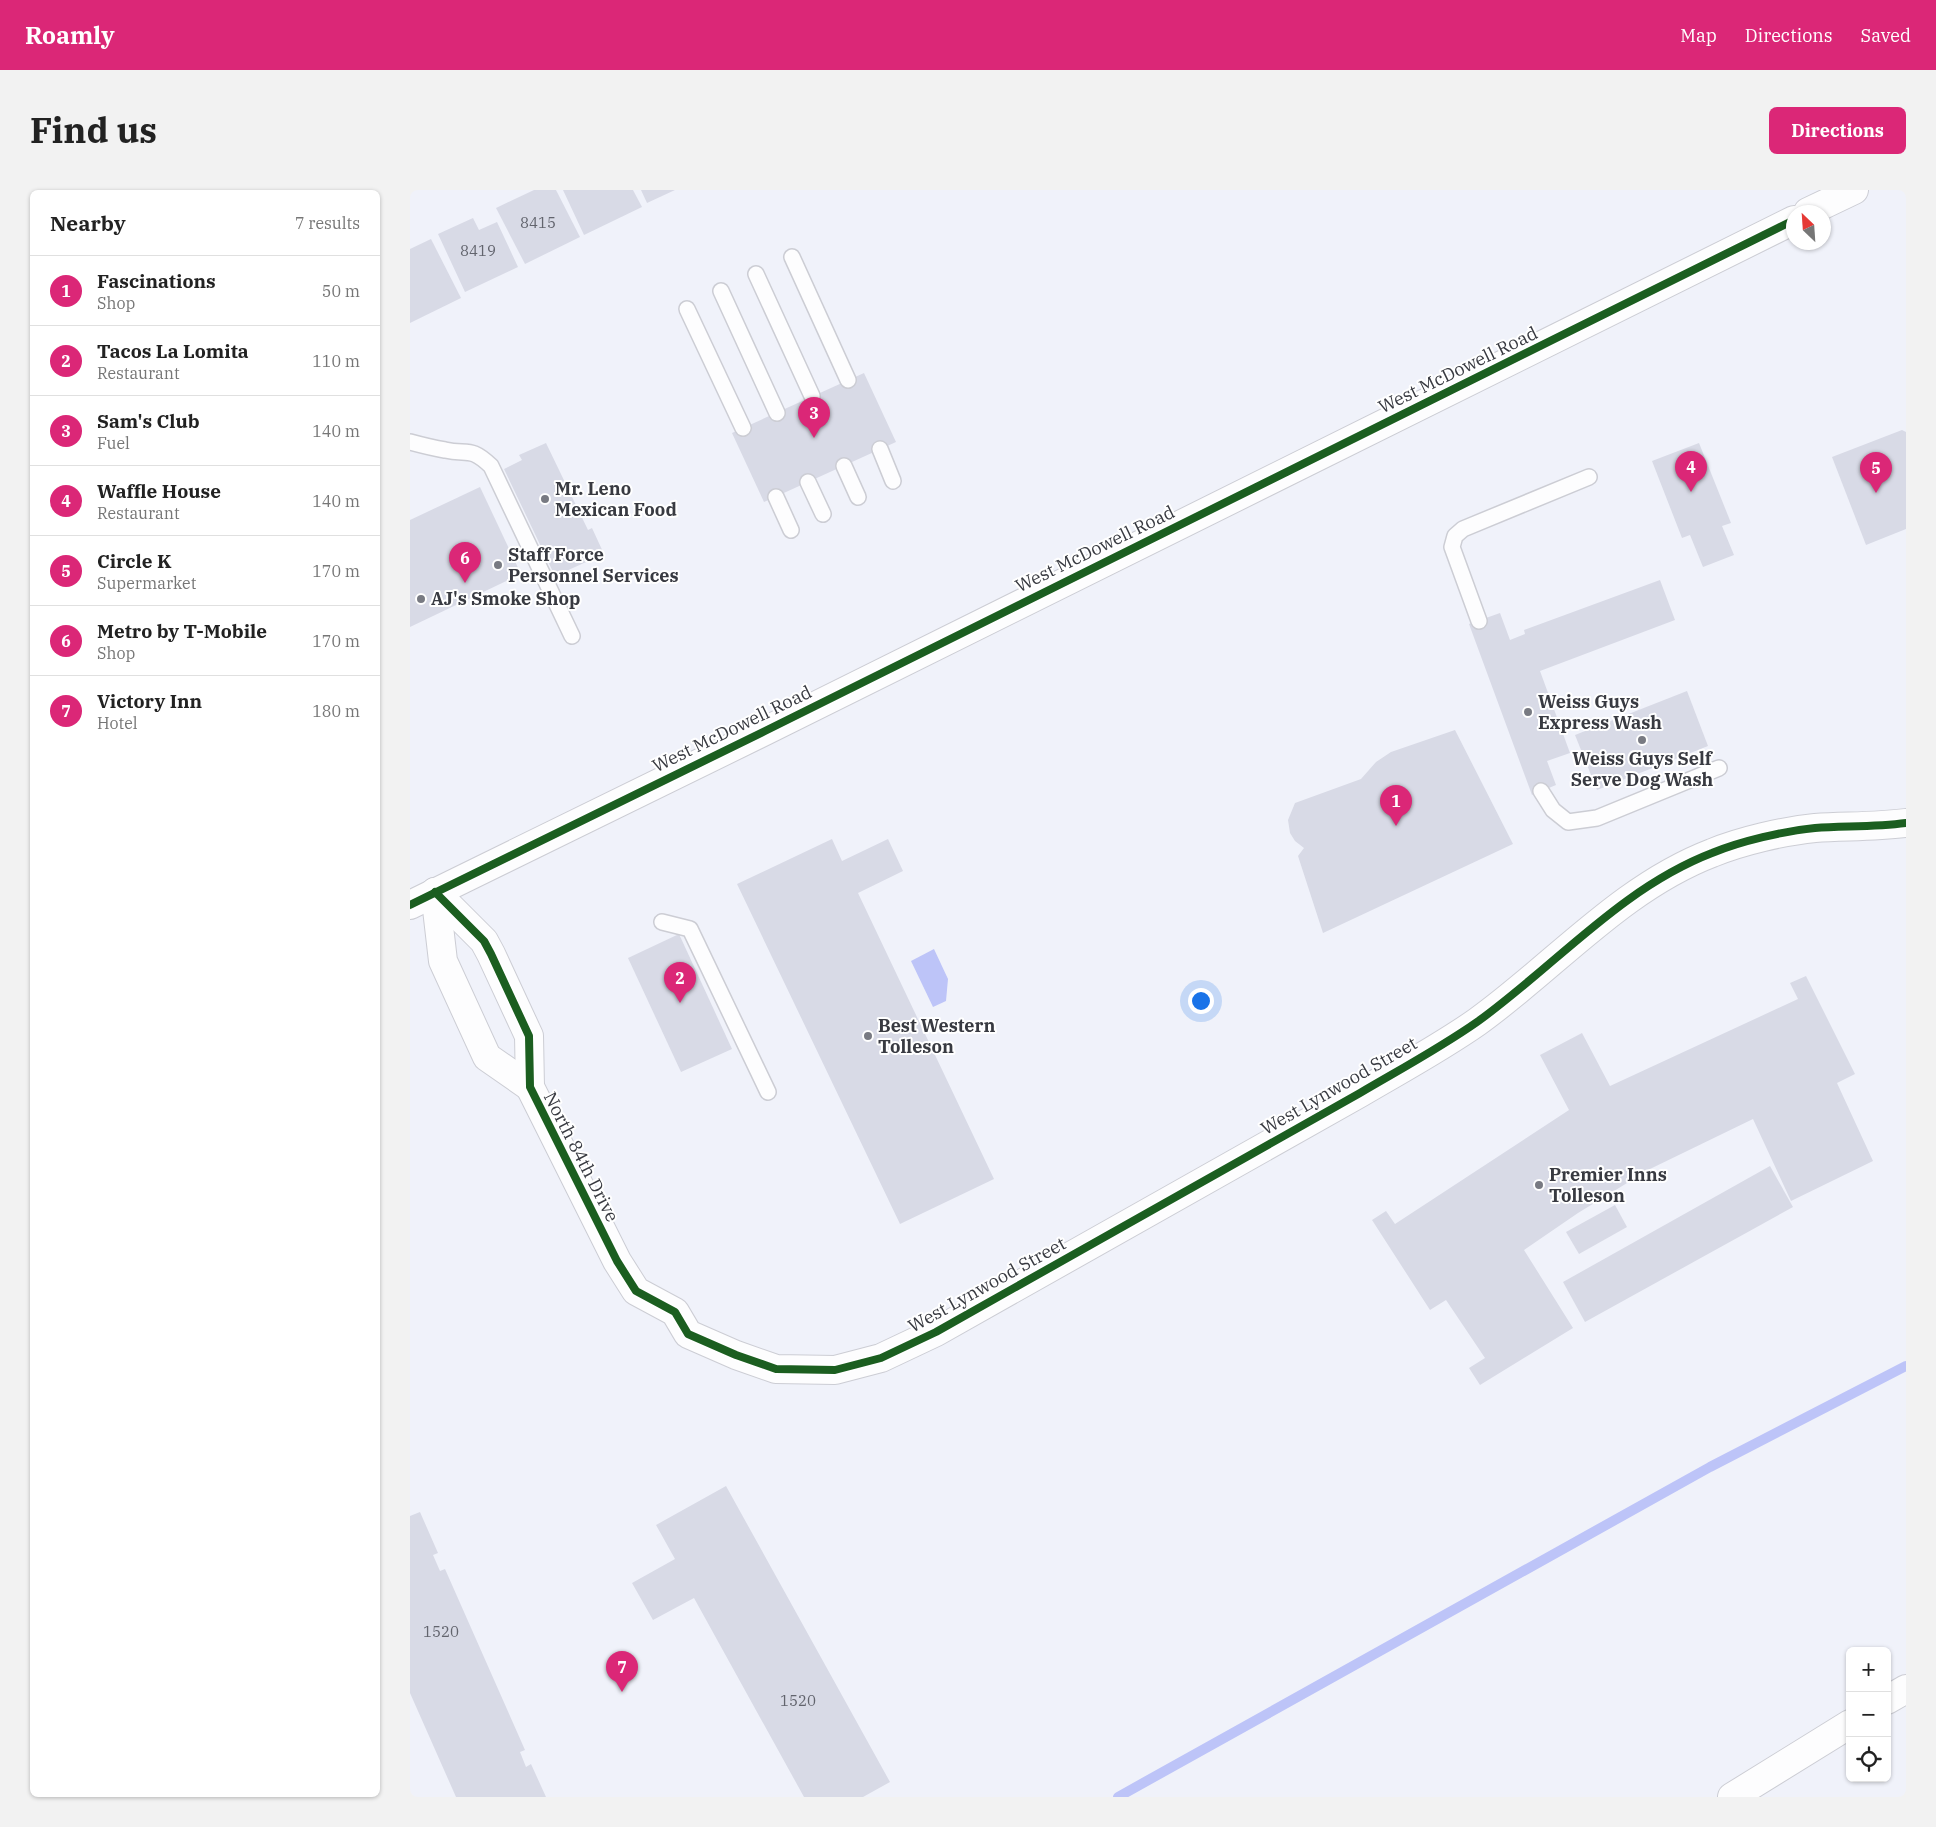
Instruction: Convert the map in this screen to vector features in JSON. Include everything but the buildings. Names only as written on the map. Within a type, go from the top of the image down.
[{"type":"main road","points":[[1823,205],[1854,190]]},
{"type":"main road","name":"West McDowell Road","points":[[410,905],[765,731],[874,675],[1786,224]]},
{"type":"main road","name":"West Lynwood Street","points":[[776,1369],[835,1370],[881,1358],[936,1332],[1360,1093],[1476,1022],[1631,897],[1659,878],[1713,852],[1776,834],[1814,828],[1906,823]]},
{"type":"main road","name":"North 84th Drive","points":[[435,892],[443,960],[487,1057],[530,1087]]},
{"type":"main road","name":"North 84th Drive","points":[[435,892],[484,941],[491,954],[529,1036],[530,1087],[617,1261],[636,1291],[676,1312],[688,1334],[736,1355],[776,1369]]},
{"type":"main road","points":[[1891,1698],[1906,1689]]},
{"type":"main road","points":[[1732,1797],[1846,1726]]},
{"type":"lane","points":[[792,257],[848,380]]},
{"type":"lane","points":[[756,274],[812,396]]},
{"type":"lane","points":[[721,291],[777,413]]},
{"type":"lane","points":[[687,309],[744,428]]},
{"type":"lane","points":[[410,442],[447,451],[465,451],[480,455],[491,466],[572,636]]},
{"type":"lane","points":[[880,450],[893,481]]},
{"type":"lane","points":[[844,466],[858,497]]},
{"type":"lane","points":[[1479,621],[1452,547],[1455,536],[1463,529],[1589,476]]},
{"type":"lane","points":[[808,482],[823,514]]},
{"type":"lane","points":[[776,497],[791,530]]},
{"type":"lane","points":[[1541,791],[1553,810],[1568,822],[1587,820],[1719,768]]},
{"type":"lane","points":[[662,922],[690,929],[768,1092]]},
{"type":"water","points":[[934,949],[948,979],[946,1001],[933,1007],[911,961]]},
{"type":"waterway","points":[[1118,1797],[1710,1467],[1906,1366]]},
{"type":"cycle path","points":[[410,905],[765,731],[1786,224]]},
{"type":"cycle path","points":[[435,892],[484,941],[491,954],[529,1036],[530,1087],[617,1261],[636,1291],[675,1312],[688,1334],[736,1355],[776,1369],[835,1370],[881,1358],[936,1332],[1419,1059],[1449,1041],[1506,1000],[1618,907],[1648,886],[1679,868],[1723,849],[1776,834],[1803,829],[1906,823]]},
{"type":"place","name":"Sam's Club","points":[[814,438]]},
{"type":"place","name":"Waffle House","points":[[1691,492]]},
{"type":"place","name":"Circle K","points":[[1876,493]]},
{"type":"place","name":"Mr. Leno Mexican Food","points":[[545,499]]},
{"type":"place","name":"Staff Force Personnel Services","points":[[498,565]]},
{"type":"place","name":"Metro by T-Mobile","points":[[465,583]]},
{"type":"place","name":"AJ's Smoke Shop","points":[[421,599]]},
{"type":"place","name":"Weiss Guys Express Wash","points":[[1528,712]]},
{"type":"place","name":"Weiss Guys Self Serve Dog Wash","points":[[1642,740]]},
{"type":"place","name":"Fascinations","points":[[1396,826]]},
{"type":"place","name":"Tacos La Lomita","points":[[680,1003]]},
{"type":"place","name":"Best Western Tolleson","points":[[868,1036]]},
{"type":"place","name":"Premier Inns Tolleson","points":[[1539,1185]]},
{"type":"place","name":"Victory Inn","points":[[622,1692]]}]
